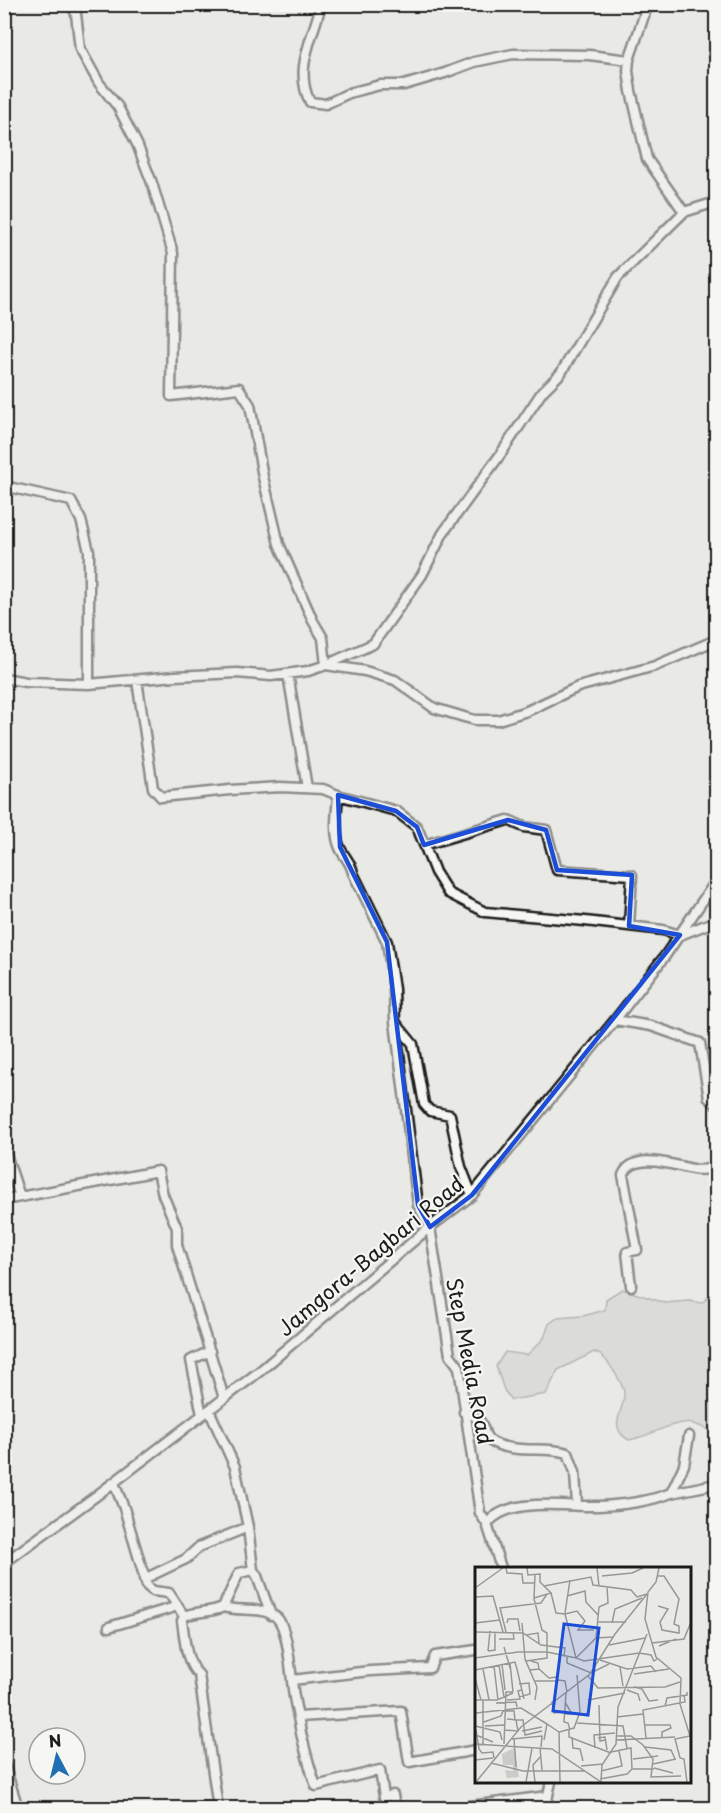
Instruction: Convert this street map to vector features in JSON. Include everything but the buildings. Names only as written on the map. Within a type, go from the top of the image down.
[{"type":"street","points":[[72,4],[76,14],[80,49],[99,83],[118,107],[137,144],[152,183],[173,253],[171,396],[239,388],[250,405],[279,544],[313,621],[323,638],[327,665]]},
{"type":"street","points":[[321,4],[306,51],[304,81],[304,91],[310,102],[321,105],[349,93],[380,85],[404,85],[474,62],[513,54],[589,55],[629,60]]},
{"type":"street","points":[[648,4],[629,60],[631,91],[647,159],[684,212]]},
{"type":"street","points":[[4,678],[26,682],[88,684],[237,673],[270,676],[308,671],[373,644],[422,575],[443,533],[542,392],[561,373],[618,277],[684,212],[717,202]]},
{"type":"street","points":[[4,486],[71,501],[81,520],[89,551],[88,684]]},
{"type":"street","points":[[327,665],[364,671],[395,680],[434,708],[475,720],[491,720],[518,715],[578,687],[655,666],[717,640]]},
{"type":"street","points":[[288,674],[307,788]]},
{"type":"street","points":[[137,680],[153,788],[162,797],[280,787],[323,789],[396,811],[417,827],[435,872],[448,893],[485,912],[629,926],[680,934],[717,921]]},
{"type":"street","name":"Step Media Road","points":[[338,795],[336,825],[339,847],[351,862],[353,873],[387,942],[418,1205],[430,1227],[450,1355],[459,1367],[480,1513],[487,1524],[500,1567]]},
{"type":"street","points":[[424,845],[508,820],[524,827],[546,830],[557,870],[632,875],[629,926]]},
{"type":"street","name":"Jamgora-Bagbari Road","points":[[4,1563],[114,1483],[260,1371],[430,1227],[472,1195],[615,1020],[717,881]]},
{"type":"street","points":[[615,1020],[651,1026],[700,1043],[710,1098],[717,1104]]},
{"type":"street","points":[[395,1022],[413,1044],[424,1104],[430,1111],[450,1115],[461,1167],[472,1195]]},
{"type":"street","points":[[4,1148],[20,1197]]},
{"type":"street","points":[[631,1286],[627,1252],[637,1250],[623,1175],[626,1170],[630,1166],[659,1161],[693,1169],[717,1168]]},
{"type":"street","points":[[4,1200],[158,1171],[163,1195],[177,1228],[177,1245],[225,1398]]},
{"type":"street","points":[[210,1351],[190,1360],[206,1412],[235,1467],[248,1527],[253,1570],[271,1615]]},
{"type":"street","points":[[464,1412],[481,1420],[487,1439],[496,1444],[568,1454],[575,1472],[577,1506]]},
{"type":"street","points":[[671,1493],[684,1465],[689,1436]]},
{"type":"street","points":[[114,1483],[124,1508],[147,1586],[153,1591],[169,1593],[184,1616]]},
{"type":"street","points":[[487,1524],[493,1515],[508,1510],[538,1505],[599,1506],[649,1501],[671,1493],[717,1484]]},
{"type":"street","points":[[144,1579],[186,1560],[199,1547],[248,1527]]},
{"type":"street","points":[[184,1616],[217,1610],[223,1606],[238,1573],[253,1570]]},
{"type":"street","points":[[109,1627],[177,1606]]},
{"type":"street","points":[[223,1606],[271,1615],[280,1622],[291,1663],[298,1717],[316,1786],[380,1770],[384,1797],[393,1795],[395,1809]]},
{"type":"street","points":[[184,1616],[182,1621],[188,1656],[199,1675],[218,1807],[197,1809]]},
{"type":"street","points":[[292,1680],[370,1671],[429,1668],[435,1656],[475,1650]]},
{"type":"street","points":[[298,1717],[401,1711],[410,1762],[475,1750]]},
{"type":"street","points":[[4,1764],[18,1809]]},
{"type":"street","points":[[546,1809],[552,1783]]},
{"type":"street","points":[[454,1809],[548,1796]]},
{"type":"highlighted area","points":[[338,795],[396,811],[417,827],[424,845],[508,820],[546,830],[557,870],[632,875],[629,926],[680,935],[472,1195],[430,1227],[418,1205],[387,942],[340,847]]},
{"type":"shaded area","points":[[716,1285],[716,1434],[691,1423],[681,1423],[629,1440],[622,1435],[618,1424],[624,1400],[621,1385],[605,1359],[594,1352],[558,1370],[546,1394],[511,1400],[504,1390],[496,1366],[505,1352],[527,1355],[544,1338],[549,1324],[557,1318],[583,1316],[605,1310],[606,1299],[622,1289],[665,1303],[689,1301],[702,1303],[714,1291]]}]
